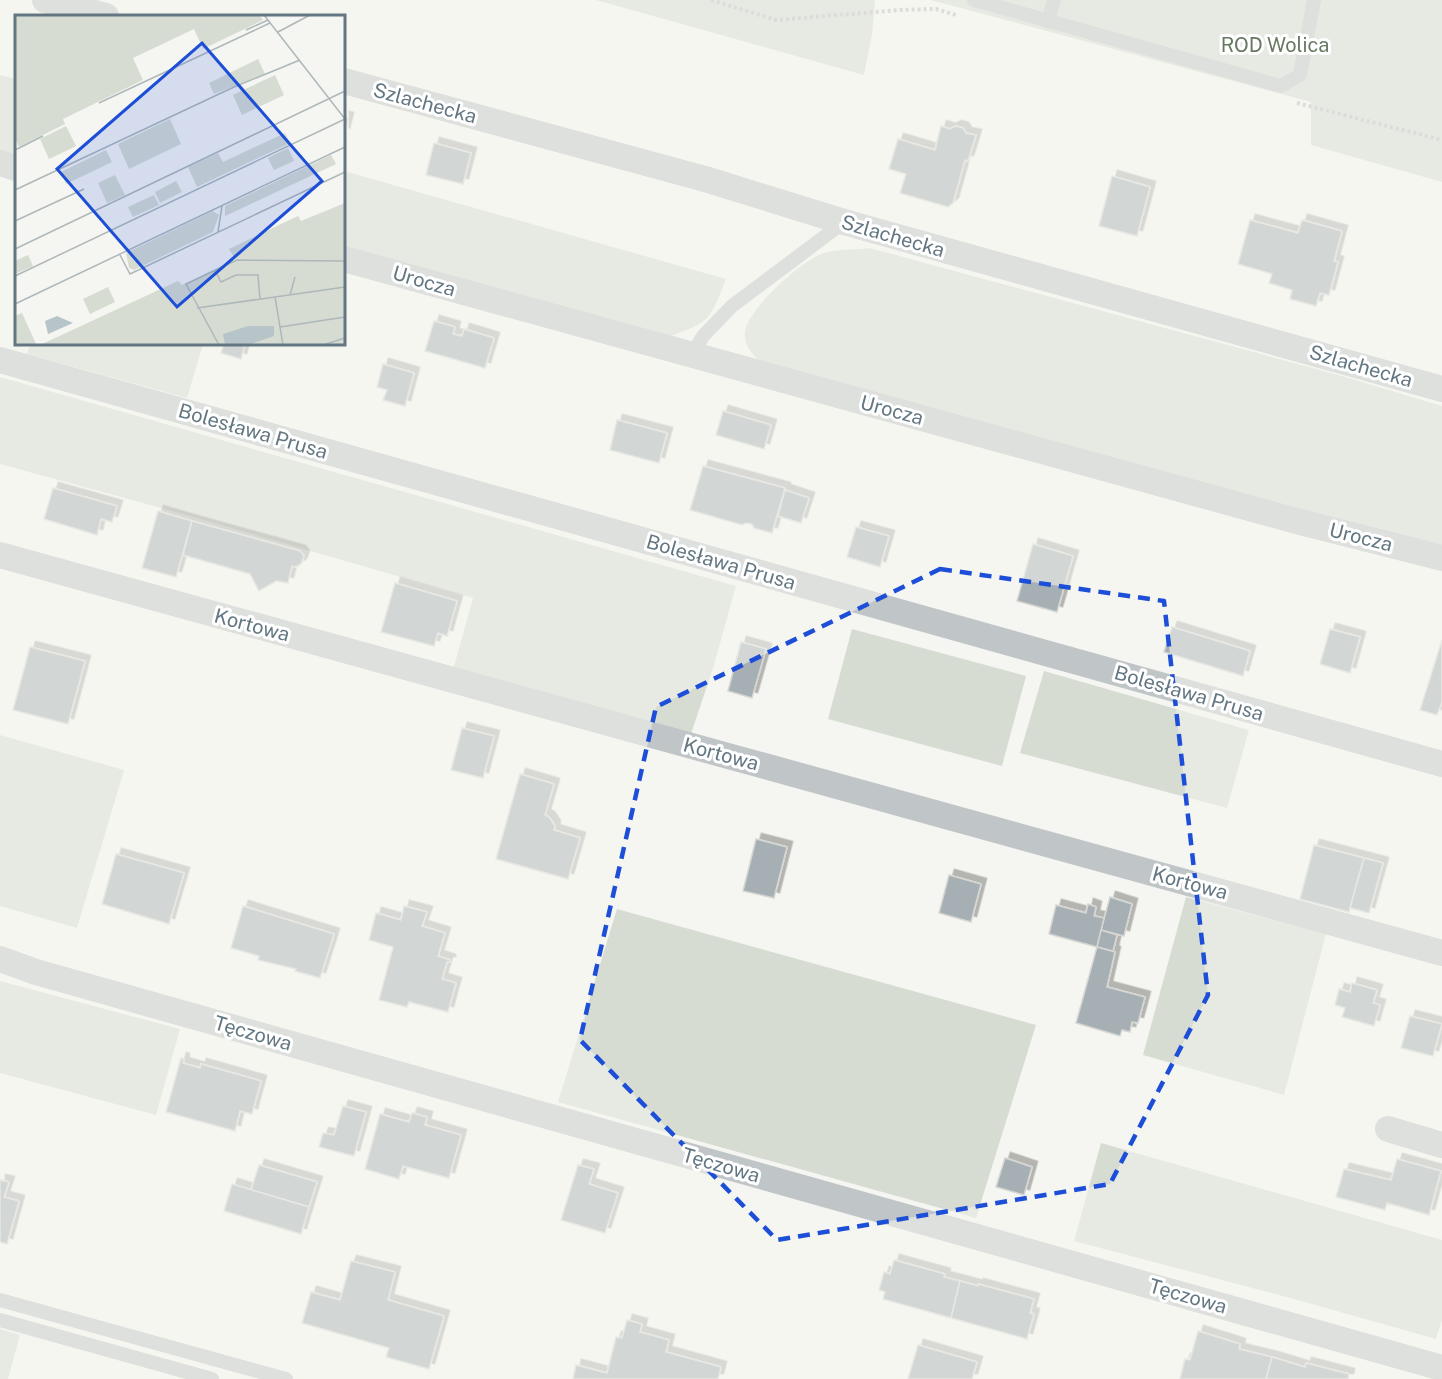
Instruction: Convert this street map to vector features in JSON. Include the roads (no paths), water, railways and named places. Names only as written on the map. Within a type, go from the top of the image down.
[{"type":"street","points":[[45,0],[102,15]]},
{"type":"street","name":"Szlachecka","points":[[345,81],[705,179],[844,222],[1442,389]]},
{"type":"street","points":[[0,163],[15,168]]},
{"type":"street","name":"Urocza","points":[[345,259],[1300,522],[1442,558]]},
{"type":"street","name":"Bolesława Prusa","points":[[0,360],[1442,764]]},
{"type":"street","name":"Kortowa","points":[[0,555],[1442,953]]},
{"type":"street","name":"Tęczowa","points":[[0,959],[59,978],[1442,1368]]},
{"type":"street","points":[[1388,1130],[1442,1145]]},
{"type":"lane","points":[[974,0],[1281,86],[1300,75],[1314,0]]},
{"type":"lane","points":[[1048,21],[1054,0]]},
{"type":"lane","points":[[692,355],[703,336],[732,306],[844,222]]},
{"type":"lane","points":[[0,1300],[286,1379]]},
{"type":"lane","points":[[0,1320],[212,1379]]},
{"type":"park label","name":"ROD Wolica","points":[[1275,45]]}]
